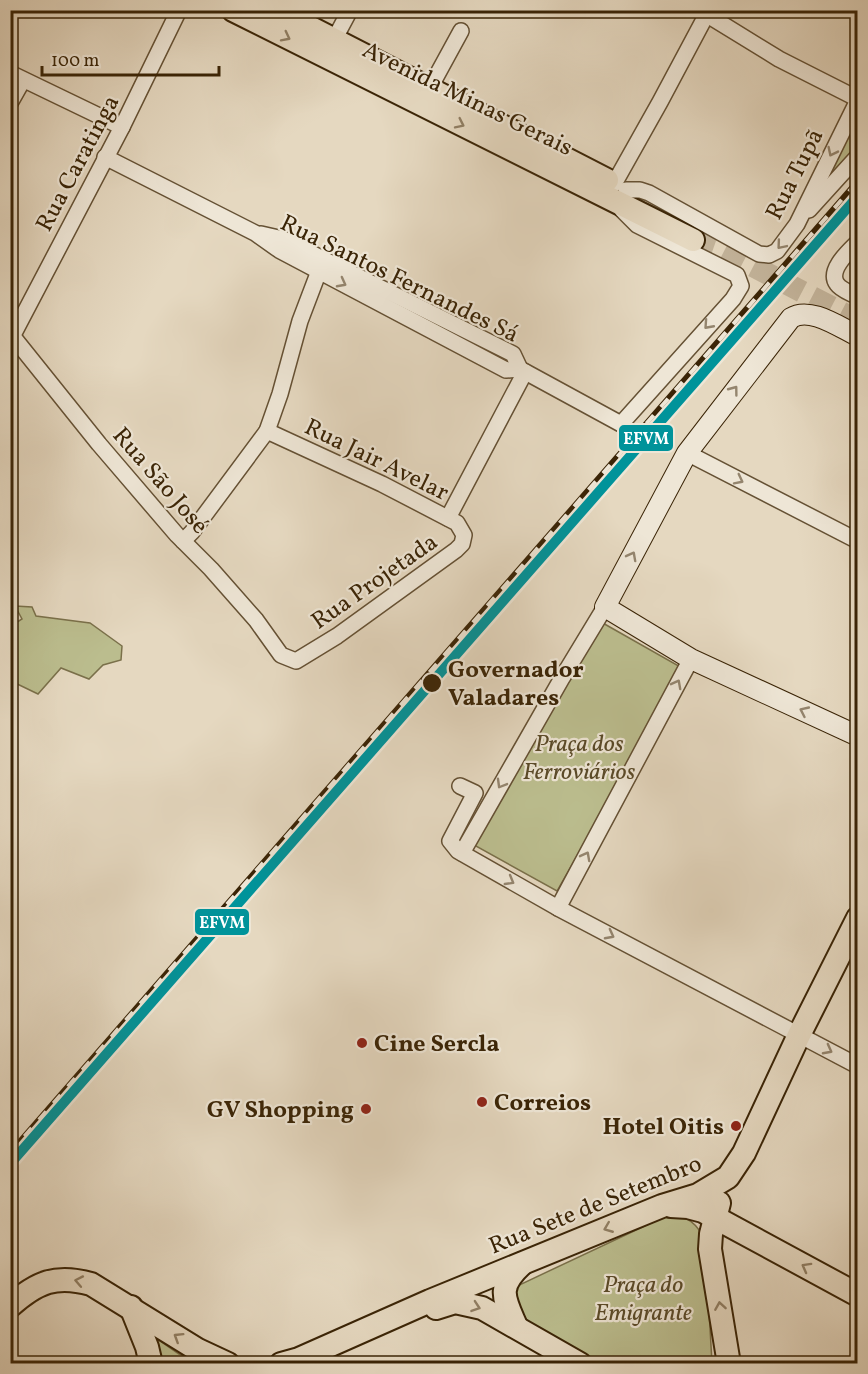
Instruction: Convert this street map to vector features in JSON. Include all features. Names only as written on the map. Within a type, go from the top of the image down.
[{"type":"main road","name":"Avenida Minas Gerais","points":[[233,10],[426,97],[618,192],[696,235]]},
{"type":"main road","name":"Avenida Minas Gerais","points":[[276,10],[334,40],[426,97]]},
{"type":"main road","name":"Rua Sete de Setembro","points":[[281,1364],[299,1359],[430,1301],[662,1206],[698,1195],[728,1177],[744,1153],[799,1035],[858,918]]},
{"type":"main road","points":[[728,1177],[714,1217],[711,1250],[729,1363]]},
{"type":"main road","points":[[662,1206],[688,1207],[703,1211],[858,1295]]},
{"type":"main road","points":[[516,1326],[504,1290],[508,1280],[522,1263]]},
{"type":"main road","points":[[10,1306],[42,1283],[60,1279],[91,1284],[198,1350],[228,1364]]},
{"type":"main road","points":[[322,1364],[451,1302],[482,1308],[580,1364]]},
{"type":"main road","points":[[130,1307],[147,1347],[151,1364]]},
{"type":"street","name":"Rua Caratinga","points":[[12,334],[122,127],[179,10]]},
{"type":"street","points":[[334,40],[350,10]]},
{"type":"street","points":[[618,192],[706,12],[779,59],[858,99]]},
{"type":"street","points":[[426,97],[461,31]]},
{"type":"street","points":[[10,103],[17,76],[122,127]]},
{"type":"street","name":"Rua Tupã","points":[[759,254],[770,255],[777,251],[797,224],[858,99]]},
{"type":"street","points":[[797,224],[858,156]]},
{"type":"street","name":"Rua Santos Fernandes Sá","points":[[105,157],[255,233],[279,250],[506,370],[523,371],[621,424]]},
{"type":"street","name":"Avenida Minas Gerais","points":[[621,424],[733,299],[740,289],[740,279],[734,273],[637,225],[618,192],[640,190],[650,193],[759,254]]},
{"type":"street","name":"Rua Santos Fernandes Sá","points":[[255,233],[283,239],[513,354],[523,371]]},
{"type":"street","points":[[858,242],[836,269],[834,278],[840,287],[858,297]]},
{"type":"street","points":[[183,541],[267,431],[280,394],[300,321],[320,271]]},
{"type":"street","points":[[462,853],[561,678],[605,607],[687,453],[791,318],[801,314],[812,315],[858,336]]},
{"type":"street","name":"Rua São José","points":[[12,334],[99,444],[183,541],[256,620],[281,655]]},
{"type":"street","name":"Rua Jair Avelar","points":[[267,431],[382,484],[448,518],[523,371]]},
{"type":"street","points":[[687,453],[858,541]]},
{"type":"street","name":"Rua Projetada","points":[[281,655],[291,660],[304,657],[337,636],[456,550],[464,539],[463,532],[457,523],[448,518]]},
{"type":"street","points":[[605,607],[691,658],[858,736]]},
{"type":"street","points":[[558,908],[691,658]]},
{"type":"street","points":[[460,786],[475,793],[450,841],[452,846],[558,908],[858,1066]]},
{"type":"street","points":[[855,1364],[858,1358]]},
{"type":"green space","points":[[857,107],[857,152],[808,208]]},
{"type":"green space","points":[[15,606],[32,607],[36,616],[90,623],[122,646],[121,660],[103,665],[89,679],[61,668],[38,694],[11,681],[11,626],[22,619]]},
{"type":"green space","name":"Praça dos Ferroviários","points":[[601,622],[684,669],[557,891],[474,845]]},
{"type":"green space","name":"Praça do Emigrante","points":[[668,1215],[681,1216],[691,1221],[705,1241],[712,1363],[603,1363],[526,1326],[511,1292],[515,1287]]},
{"type":"green space","points":[[147,1332],[179,1354],[199,1363],[157,1363]]},
{"type":"tunnel","points":[[693,240],[724,251],[858,321]]},
{"type":"railway","points":[[10,1153],[858,181]]},
{"type":"transit line","name":"EFVM","points":[[10,1164],[858,196]]},
{"type":"place","name":"Governador Valadares","points":[[432,683]]},
{"type":"place","name":"Cine Sercla","points":[[362,1043]]},
{"type":"place","name":"Correios","points":[[482,1102]]},
{"type":"place","name":"GV Shopping","points":[[366,1109]]},
{"type":"place","name":"Hotel Oitis","points":[[736,1126]]}]
